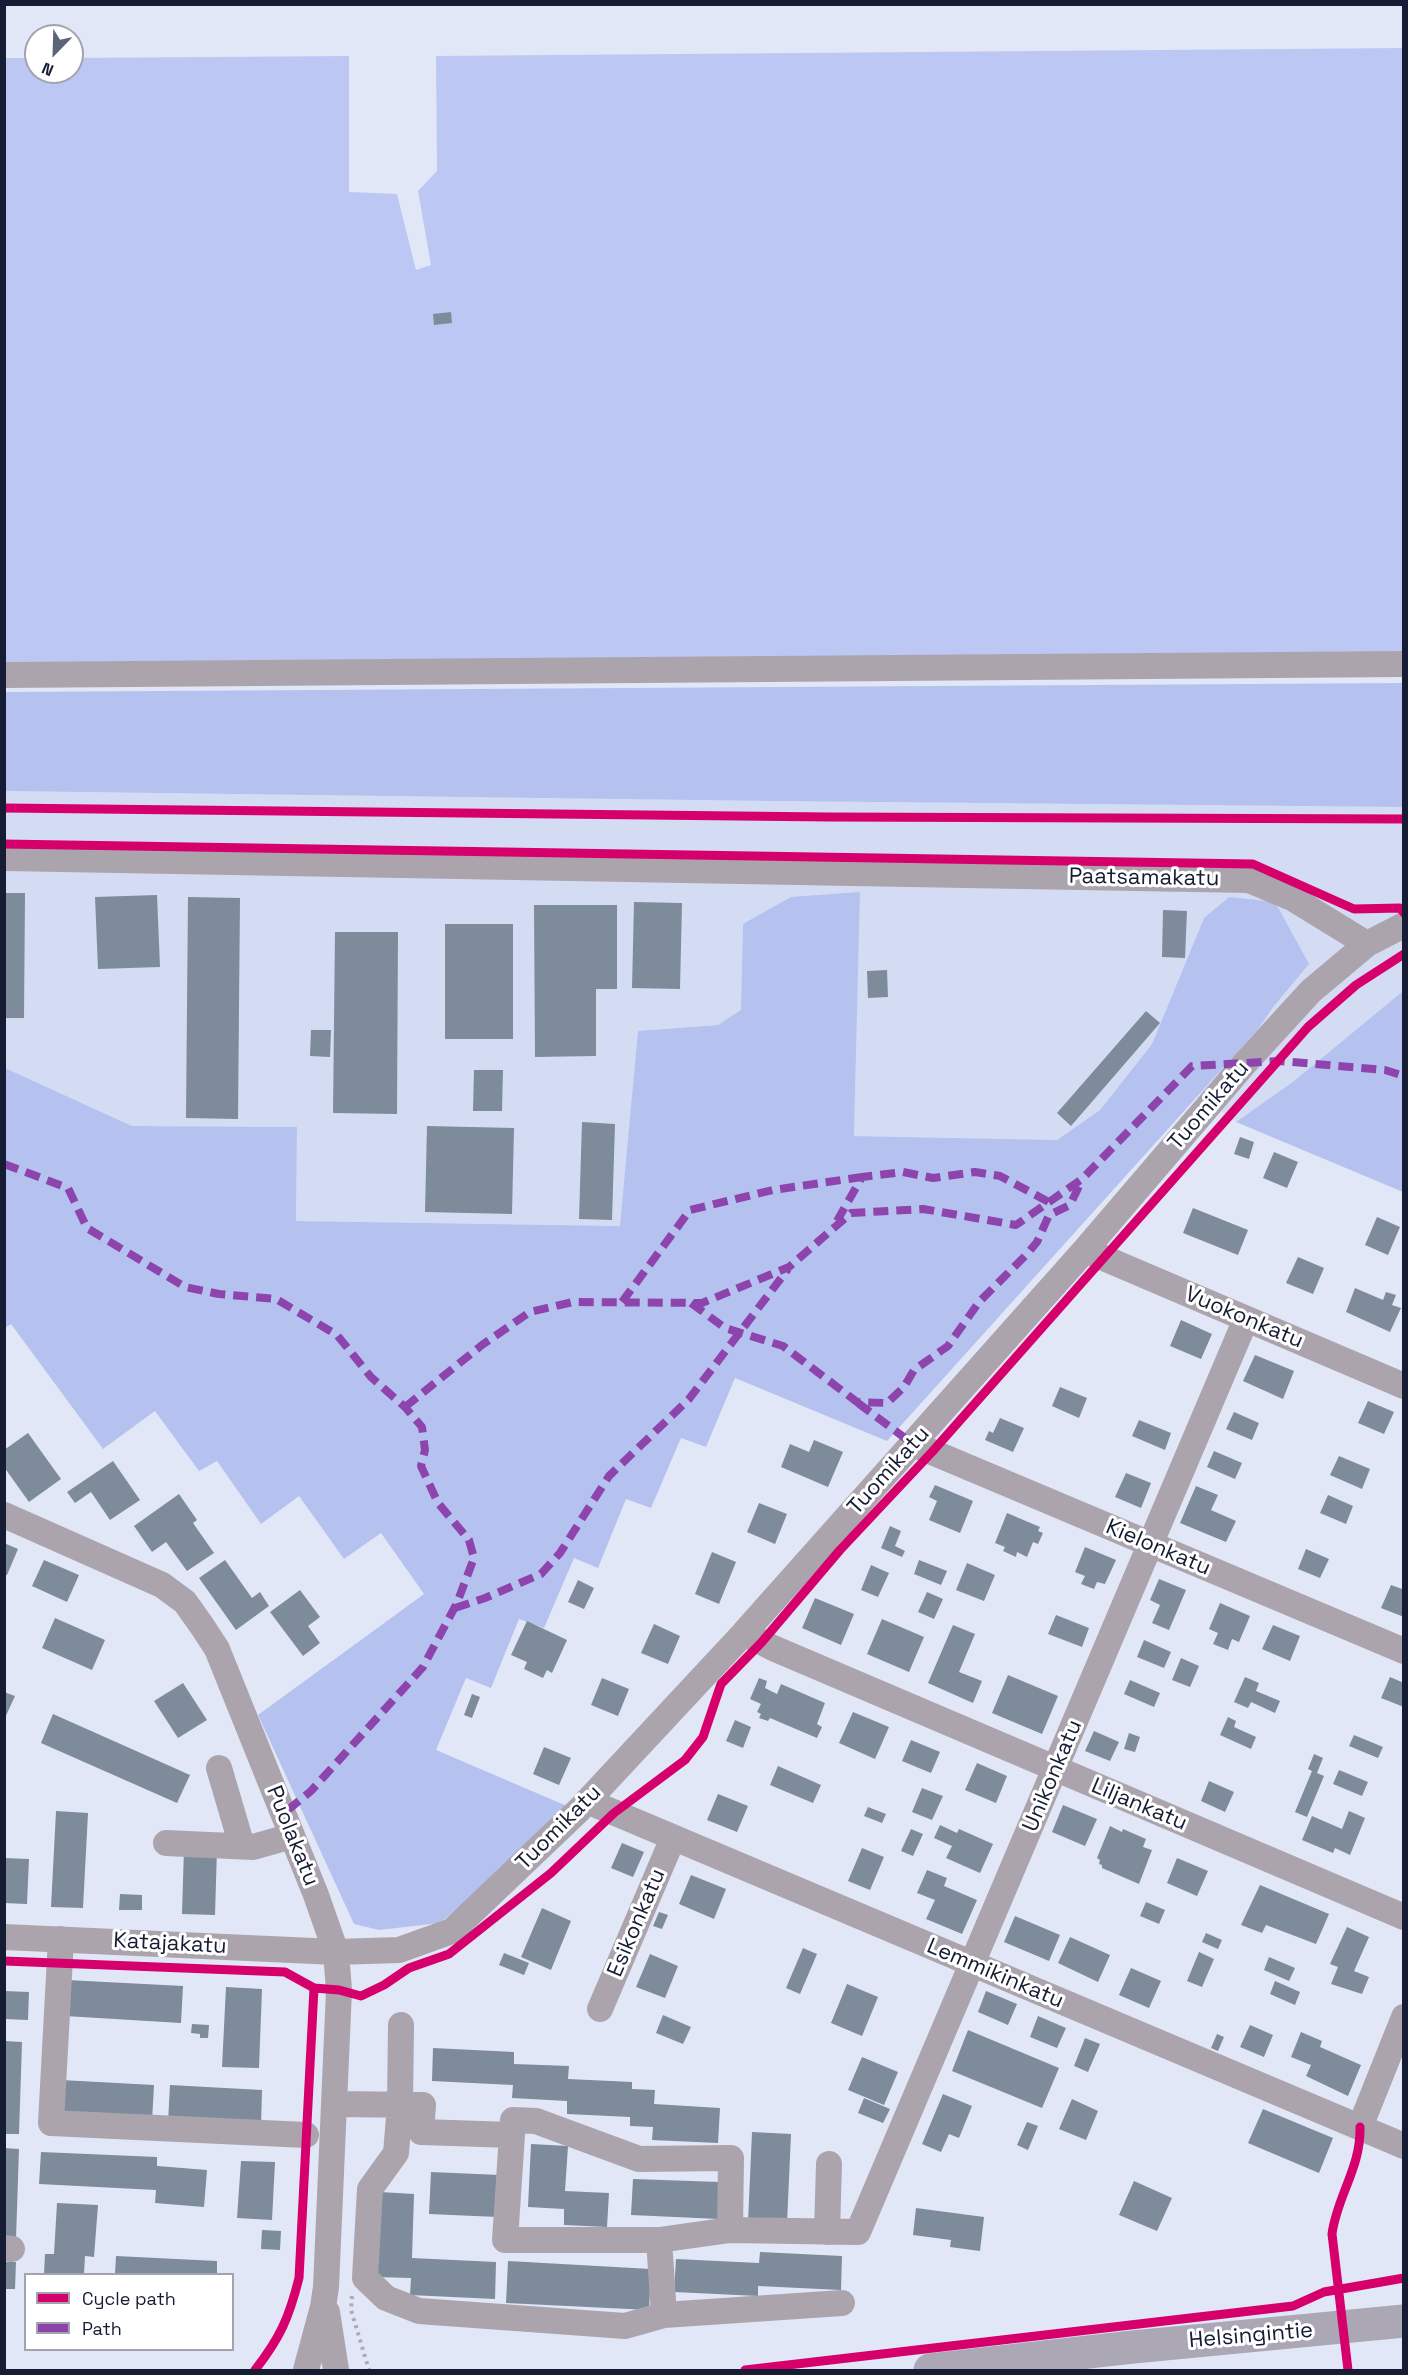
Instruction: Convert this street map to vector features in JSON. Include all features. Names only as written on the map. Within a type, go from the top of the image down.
[{"type":"main road","name":"Helsingintie","points":[[1133,2347],[1404,2298]]},
{"type":"main road","name":"Helsingintie","points":[[930,2370],[1133,2347],[1404,2321]]},
{"type":"main road","points":[[1348,2327],[1404,2327]]},
{"type":"street","points":[[4,675],[1404,664]]},
{"type":"street","name":"Paatsamakatu","points":[[4,858],[1249,880],[1292,898],[1367,944]]},
{"type":"street","name":"Tuomikatu","points":[[336,1952],[399,1950],[452,1931],[587,1801],[744,1633],[1085,1250],[1245,1063],[1311,991],[1367,944],[1404,925]]},
{"type":"street","name":"Vuokonkatu","points":[[1085,1250],[1404,1386]]},
{"type":"street","name":"Unikonkatu","points":[[826,2232],[858,2232],[1246,1319]]},
{"type":"street","name":"Kielonkatu","points":[[913,1444],[1404,1651]]},
{"type":"street","name":"Puolakatu","points":[[4,1515],[162,1585],[185,1602],[217,1649],[292,1836],[336,1952],[339,1990],[326,2287],[328,2331],[336,2370]]},
{"type":"street","name":"Liljankatu","points":[[744,1633],[773,1648],[1404,1917]]},
{"type":"street","points":[[219,1768],[242,1846]]},
{"type":"street","name":"Lemmikinkatu","points":[[587,1801],[1404,2146]]},
{"type":"street","points":[[166,1843],[253,1847],[292,1836]]},
{"type":"street","name":"Esikonkatu","points":[[600,2009],[673,1838]]},
{"type":"street","name":"Katajakatu","points":[[4,1937],[336,1952]]},
{"type":"street","points":[[61,1939],[51,2123],[306,2135]]},
{"type":"street","points":[[1360,2127],[1404,2017]]},
{"type":"street","points":[[401,2025],[400,2105],[396,2153],[370,2188],[365,2278],[386,2298],[419,2311],[625,2326],[664,2315],[842,2303]]},
{"type":"street","points":[[334,2104],[423,2105],[421,2132],[512,2135]]},
{"type":"street","points":[[730,2230],[731,2158],[639,2159],[536,2121],[513,2121],[505,2240],[658,2240],[730,2230],[826,2232],[829,2164]]},
{"type":"street","points":[[658,2240],[664,2315]]},
{"type":"street","name":"Puolakatu","points":[[306,2370],[326,2287]]},
{"type":"shaded area","points":[[1403,48],[1403,670],[5,677],[4,58],[24,58],[24,84],[84,84],[84,58],[349,56],[349,192],[397,194],[416,270],[431,265],[418,191],[437,171],[436,56]]},
{"type":"shaded area","points":[[1403,683],[1403,807],[5,791],[5,692]]},
{"type":"shaded area","points":[[5,791],[1403,807],[1403,991],[1294,1081],[1236,1122],[1199,1095],[1258,1029],[1274,1006],[1204,918],[1152,1044],[1100,1110],[1057,1140],[854,1136],[860,892],[743,924],[742,1010],[718,1025],[638,1031],[621,1226],[296,1221],[297,1127],[132,1126],[5,1068]]},
{"type":"shaded area","points":[[860,892],[854,1136],[1057,1140],[1100,1110],[1152,1044],[1204,918],[1229,897],[1275,902],[1309,964],[1258,1029],[887,1441],[735,1378],[706,1447],[681,1438],[651,1508],[626,1499],[598,1568],[574,1558],[544,1628],[519,1619],[491,1688],[466,1678],[436,1750],[574,1809],[440,1923],[379,1930],[354,1924],[258,1715],[424,1594],[381,1533],[344,1559],[299,1496],[261,1524],[217,1461],[199,1471],[155,1411],[103,1449],[11,1324],[5,1328],[5,1068],[132,1126],[297,1127],[296,1221],[620,1226],[638,1031],[718,1025],[741,1010],[743,924],[791,897]]},
{"type":"shaded area","points":[[1403,991],[1403,1192],[1236,1122],[1294,1081]]},
{"type":"building","points":[[451,312],[452,323],[434,325],[433,314]]},
{"type":"building","points":[[4,893],[25,893],[24,1018],[4,1018]]},
{"type":"building","points":[[157,895],[160,967],[98,969],[95,897]]},
{"type":"building","points":[[188,897],[240,898],[238,1119],[186,1118]]},
{"type":"building","points":[[634,902],[682,903],[680,989],[632,988]]},
{"type":"building","points":[[534,905],[617,905],[617,989],[596,989],[596,1056],[535,1057]]},
{"type":"building","points":[[1163,910],[1187,911],[1185,958],[1162,957]]},
{"type":"building","points":[[445,924],[513,924],[513,1039],[445,1039]]},
{"type":"building","points":[[335,932],[398,932],[397,1114],[333,1113]]},
{"type":"building","points":[[887,970],[888,997],[868,998],[867,971]]},
{"type":"building","points":[[1146,1011],[1160,1023],[1071,1126],[1057,1113]]},
{"type":"building","points":[[311,1030],[331,1030],[330,1057],[310,1056]]},
{"type":"building","points":[[474,1070],[503,1070],[502,1111],[473,1111]]},
{"type":"building","points":[[582,1122],[615,1124],[612,1220],[579,1219]]},
{"type":"building","points":[[427,1126],[514,1128],[512,1214],[425,1212]]},
{"type":"building","points":[[1240,1137],[1254,1142],[1249,1159],[1234,1154]]},
{"type":"building","points":[[1274,1152],[1298,1162],[1287,1188],[1263,1178]]},
{"type":"building","points":[[1193,1208],[1248,1230],[1238,1255],[1183,1233]]},
{"type":"building","points":[[1377,1217],[1400,1227],[1388,1255],[1365,1245]]},
{"type":"building","points":[[1298,1257],[1324,1268],[1313,1294],[1286,1283]]},
{"type":"building","points":[[1355,1288],[1383,1300],[1386,1292],[1396,1295],[1392,1305],[1401,1308],[1390,1332],[1346,1312]]},
{"type":"building","points":[[1181,1320],[1212,1334],[1201,1359],[1170,1346]]},
{"type":"building","points":[[1255,1355],[1294,1371],[1283,1399],[1243,1381]]},
{"type":"building","points":[[1060,1387],[1087,1398],[1079,1418],[1052,1406]]},
{"type":"building","points":[[1368,1401],[1394,1412],[1384,1434],[1358,1423]]},
{"type":"building","points":[[1234,1412],[1259,1423],[1252,1440],[1226,1429]]},
{"type":"building","points":[[1000,1418],[1024,1428],[1013,1452],[985,1440],[989,1431],[993,1433]]},
{"type":"building","points":[[1139,1420],[1171,1433],[1165,1450],[1132,1436]]},
{"type":"building","points":[[28,1433],[61,1479],[29,1502],[4,1467],[4,1450]]},
{"type":"building","points":[[814,1440],[843,1452],[828,1487],[781,1467],[790,1444],[809,1452]]},
{"type":"building","points":[[1214,1451],[1242,1463],[1235,1479],[1207,1467]]},
{"type":"building","points":[[1339,1456],[1370,1469],[1362,1489],[1330,1475]]},
{"type":"building","points":[[113,1461],[140,1500],[110,1520],[91,1492],[75,1503],[67,1492]]},
{"type":"building","points":[[1126,1473],[1151,1483],[1141,1508],[1115,1497]]},
{"type":"building","points":[[935,1485],[973,1501],[960,1533],[929,1520],[937,1501],[929,1497]]},
{"type":"building","points":[[1196,1486],[1218,1495],[1211,1510],[1236,1521],[1226,1542],[1180,1523]]},
{"type":"building","points":[[179,1494],[197,1520],[193,1523],[214,1553],[187,1571],[166,1542],[152,1552],[134,1526]]},
{"type":"building","points":[[1328,1495],[1353,1506],[1346,1524],[1320,1513]]},
{"type":"building","points":[[759,1503],[787,1514],[775,1544],[747,1532]]},
{"type":"building","points":[[1007,1513],[1040,1527],[1038,1531],[1043,1533],[1038,1544],[1033,1542],[1027,1557],[1017,1552],[1016,1557],[1003,1551],[1005,1547],[995,1543]]},
{"type":"building","points":[[890,1526],[901,1531],[895,1546],[905,1551],[902,1557],[881,1548]]},
{"type":"building","points":[[4,1543],[18,1549],[7,1575],[4,1574]]},
{"type":"building","points":[[1085,1547],[1116,1560],[1105,1584],[1097,1582],[1094,1589],[1081,1584],[1085,1576],[1075,1572]]},
{"type":"building","points":[[1306,1549],[1329,1559],[1320,1578],[1298,1569]]},
{"type":"building","points":[[712,1552],[736,1562],[719,1604],[695,1594]]},
{"type":"building","points":[[44,1560],[79,1575],[67,1602],[32,1586]]},
{"type":"building","points":[[225,1560],[252,1598],[260,1592],[269,1606],[236,1630],[199,1578]]},
{"type":"building","points":[[919,1560],[947,1571],[941,1585],[914,1574]]},
{"type":"building","points":[[967,1563],[995,1575],[984,1601],[956,1590]]},
{"type":"building","points":[[871,1565],[889,1573],[878,1597],[861,1590]]},
{"type":"building","points":[[1159,1579],[1186,1590],[1169,1630],[1152,1623],[1160,1605],[1150,1600]]},
{"type":"building","points":[[578,1580],[594,1588],[584,1609],[568,1602]]},
{"type":"building","points":[[1391,1585],[1402,1589],[1404,1585],[1404,1617],[1381,1608]]},
{"type":"building","points":[[300,1590],[320,1617],[308,1626],[320,1643],[303,1656],[270,1612]]},
{"type":"building","points":[[927,1592],[943,1599],[934,1619],[918,1612]]},
{"type":"building","points":[[815,1598],[854,1614],[841,1645],[802,1628]]},
{"type":"building","points":[[1220,1603],[1250,1616],[1239,1642],[1232,1639],[1228,1650],[1213,1644],[1218,1633],[1209,1629]]},
{"type":"building","points":[[1056,1615],[1089,1628],[1082,1647],[1048,1634]]},
{"type":"building","points":[[55,1618],[105,1640],[92,1670],[42,1648]]},
{"type":"building","points":[[882,1619],[924,1637],[909,1672],[867,1654]]},
{"type":"building","points":[[527,1621],[567,1640],[552,1673],[547,1670],[543,1678],[524,1669],[527,1662],[511,1655]]},
{"type":"building","points":[[654,1624],[680,1636],[668,1664],[641,1653]]},
{"type":"building","points":[[953,1625],[975,1634],[959,1672],[982,1681],[973,1703],[928,1683]]},
{"type":"building","points":[[1273,1625],[1300,1636],[1290,1661],[1262,1649]]},
{"type":"building","points":[[1144,1640],[1171,1652],[1164,1668],[1137,1657]]},
{"type":"building","points":[[1181,1658],[1199,1666],[1190,1687],[1172,1680]]},
{"type":"building","points":[[1008,1675],[1058,1696],[1042,1734],[992,1713]]},
{"type":"building","points":[[1245,1677],[1259,1683],[1256,1691],[1280,1701],[1275,1713],[1251,1702],[1248,1708],[1234,1702]]},
{"type":"building","points":[[1390,1677],[1404,1683],[1404,1707],[1381,1698]]},
{"type":"building","points":[[602,1678],[629,1689],[618,1716],[591,1705]]},
{"type":"building","points":[[759,1678],[767,1681],[765,1688],[777,1694],[781,1684],[825,1703],[817,1724],[822,1727],[817,1738],[770,1718],[768,1721],[759,1718],[761,1714],[757,1712],[761,1704],[750,1699]]},
{"type":"building","points":[[1130,1680],[1160,1693],[1154,1707],[1124,1694]]},
{"type":"building","points":[[183,1683],[207,1720],[178,1738],[154,1701]]},
{"type":"building","points":[[4,1692],[15,1696],[4,1720]]},
{"type":"building","points":[[472,1694],[480,1697],[472,1718],[464,1715]]},
{"type":"building","points":[[853,1712],[889,1727],[875,1759],[839,1743]]},
{"type":"building","points":[[53,1714],[190,1775],[177,1803],[41,1743]]},
{"type":"building","points":[[1228,1717],[1236,1721],[1234,1727],[1256,1737],[1251,1749],[1220,1735]]},
{"type":"building","points":[[735,1720],[751,1727],[743,1748],[726,1741]]},
{"type":"building","points":[[1094,1731],[1119,1742],[1110,1761],[1085,1751]]},
{"type":"building","points":[[1129,1733],[1140,1737],[1135,1752],[1124,1749]]},
{"type":"building","points":[[1354,1735],[1383,1747],[1378,1758],[1349,1746]]},
{"type":"building","points":[[911,1740],[940,1752],[931,1773],[902,1761]]},
{"type":"building","points":[[544,1747],[571,1758],[559,1785],[533,1774]]},
{"type":"building","points":[[1314,1754],[1323,1758],[1317,1773],[1324,1776],[1307,1817],[1295,1812],[1312,1771],[1308,1769]]},
{"type":"building","points":[[977,1763],[1007,1776],[996,1803],[965,1790]]},
{"type":"building","points":[[778,1766],[821,1785],[813,1803],[770,1785]]},
{"type":"building","points":[[1339,1770],[1368,1782],[1362,1796],[1333,1784]]},
{"type":"building","points":[[1209,1781],[1234,1792],[1225,1812],[1201,1801]]},
{"type":"building","points":[[922,1788],[943,1796],[932,1820],[912,1812]]},
{"type":"building","points":[[718,1794],[748,1806],[737,1832],[707,1820]]},
{"type":"building","points":[[1063,1805],[1097,1819],[1085,1846],[1052,1832]]},
{"type":"building","points":[[868,1807],[886,1814],[882,1823],[864,1816]]},
{"type":"building","points":[[56,1811],[88,1813],[83,1908],[51,1907]]},
{"type":"building","points":[[1349,1811],[1365,1818],[1350,1855],[1335,1848],[1333,1853],[1302,1840],[1312,1816],[1342,1829]]},
{"type":"building","points":[[940,1825],[957,1833],[959,1829],[993,1844],[980,1873],[946,1858],[952,1846],[934,1838]]},
{"type":"building","points":[[1110,1826],[1146,1839],[1143,1847],[1152,1850],[1139,1884],[1102,1868],[1099,1864],[1100,1860],[1097,1858]]},
{"type":"building","points":[[911,1829],[923,1834],[913,1856],[901,1851]]},
{"type":"building","points":[[622,1843],[644,1852],[633,1877],[611,1868]]},
{"type":"building","points":[[184,1848],[217,1849],[215,1915],[182,1914]]},
{"type":"building","points":[[862,1848],[884,1857],[870,1890],[848,1881]]},
{"type":"building","points":[[4,1858],[29,1859],[27,1904],[4,1903]]},
{"type":"building","points":[[1177,1858],[1208,1871],[1197,1896],[1167,1883]]},
{"type":"building","points":[[927,1870],[947,1878],[944,1886],[977,1900],[962,1934],[926,1919],[935,1900],[917,1893]]},
{"type":"building","points":[[691,1875],[726,1889],[714,1919],[679,1904]]},
{"type":"building","points":[[1260,1885],[1329,1914],[1316,1944],[1266,1925],[1262,1933],[1241,1925]]},
{"type":"building","points":[[120,1894],[142,1895],[142,1910],[119,1910]]},
{"type":"building","points":[[1146,1902],[1165,1910],[1159,1924],[1140,1916]]},
{"type":"building","points":[[542,1908],[571,1921],[551,1970],[521,1957]]},
{"type":"building","points":[[659,1912],[668,1915],[662,1929],[653,1926]]},
{"type":"building","points":[[1015,1916],[1060,1935],[1049,1961],[1004,1942]]},
{"type":"building","points":[[1347,1927],[1369,1937],[1354,1971],[1369,1977],[1362,1994],[1331,1984],[1338,1967],[1330,1964]]},
{"type":"building","points":[[1206,1933],[1222,1940],[1218,1949],[1202,1942]]},
{"type":"building","points":[[1070,1937],[1110,1955],[1098,1982],[1058,1963]]},
{"type":"building","points":[[803,1948],[817,1954],[800,1994],[786,1988]]},
{"type":"building","points":[[1199,1952],[1214,1959],[1202,1987],[1187,1981]]},
{"type":"building","points":[[504,1953],[529,1963],[524,1975],[499,1965]]},
{"type":"building","points":[[650,1954],[678,1966],[665,1998],[636,1987]]},
{"type":"building","points":[[1269,1957],[1295,1968],[1289,1981],[1264,1970]]},
{"type":"building","points":[[1131,1968],[1161,1981],[1149,2008],[1119,1995]]},
{"type":"building","points":[[67,1980],[183,1986],[181,2023],[65,2016]]},
{"type":"building","points":[[1275,1981],[1300,1992],[1295,2005],[1270,1994]]},
{"type":"building","points":[[847,1984],[878,1997],[862,2036],[831,2023]]},
{"type":"building","points":[[226,1987],[262,1989],[259,2068],[222,2067]]},
{"type":"building","points":[[4,1991],[29,1992],[28,2020],[4,2019]]},
{"type":"building","points":[[986,1991],[1017,2004],[1008,2025],[978,2012]]},
{"type":"building","points":[[663,2015],[691,2027],[683,2044],[656,2033]]},
{"type":"building","points":[[1038,2016],[1066,2028],[1057,2048],[1030,2037]]},
{"type":"building","points":[[192,2024],[209,2025],[208,2038],[200,2038],[200,2034],[191,2033]]},
{"type":"building","points":[[1250,2025],[1273,2035],[1264,2057],[1240,2047]]},
{"type":"building","points":[[968,2030],[1059,2068],[1042,2108],[952,2071]]},
{"type":"building","points":[[1301,2032],[1322,2041],[1320,2047],[1361,2065],[1348,2096],[1306,2076],[1311,2065],[1291,2057]]},
{"type":"building","points":[[1217,2034],[1224,2037],[1218,2051],[1211,2048]]},
{"type":"building","points":[[1085,2038],[1100,2044],[1088,2072],[1074,2066]]},
{"type":"building","points":[[4,2041],[22,2042],[19,2134],[4,2134]]},
{"type":"building","points":[[433,2048],[514,2052],[514,2064],[569,2066],[568,2079],[632,2082],[632,2089],[655,2090],[654,2104],[720,2108],[718,2143],[652,2140],[653,2127],[630,2126],[630,2117],[567,2114],[567,2101],[512,2098],[513,2085],[432,2081]]},
{"type":"building","points":[[862,2057],[898,2072],[884,2105],[848,2090]]},
{"type":"building","points":[[61,2080],[154,2085],[152,2122],[59,2117]]},
{"type":"building","points":[[170,2085],[262,2090],[261,2127],[168,2123]]},
{"type":"building","points":[[943,2094],[972,2106],[959,2138],[949,2134],[941,2152],[922,2144]]},
{"type":"building","points":[[864,2098],[890,2109],[883,2123],[858,2113]]},
{"type":"building","points":[[1072,2099],[1098,2111],[1086,2140],[1059,2129]]},
{"type":"building","points":[[1263,2109],[1333,2138],[1319,2173],[1248,2143]]},
{"type":"building","points":[[1027,2122],[1038,2126],[1028,2150],[1017,2145]]},
{"type":"building","points":[[752,2132],[791,2134],[787,2224],[748,2222]]},
{"type":"building","points":[[531,2144],[568,2146],[565,2191],[609,2193],[607,2227],[564,2225],[564,2209],[528,2207]]},
{"type":"building","points":[[4,2148],[19,2149],[16,2239],[4,2238]]},
{"type":"building","points":[[41,2152],[157,2157],[157,2166],[207,2170],[204,2207],[155,2203],[156,2190],[39,2184]]},
{"type":"building","points":[[241,2161],[275,2162],[272,2220],[237,2218]]},
{"type":"building","points":[[431,2172],[500,2175],[498,2217],[429,2214]]},
{"type":"building","points":[[633,2179],[720,2182],[719,2219],[631,2215]]},
{"type":"building","points":[[1134,2181],[1172,2198],[1157,2231],[1119,2215]]},
{"type":"building","points":[[380,2192],[414,2194],[412,2258],[496,2262],[495,2299],[410,2295],[411,2278],[376,2277]]},
{"type":"building","points":[[57,2203],[98,2205],[94,2257],[85,2256],[84,2273],[44,2273],[45,2254],[54,2254]]},
{"type":"building","points":[[916,2208],[984,2217],[980,2251],[950,2247],[951,2240],[913,2235]]},
{"type":"building","points":[[262,2230],[281,2231],[280,2250],[261,2249]]},
{"type":"building","points":[[760,2252],[842,2256],[841,2290],[758,2286],[758,2296],[674,2292],[676,2259],[759,2263]]},
{"type":"building","points":[[116,2256],[217,2261],[217,2273],[115,2273]]},
{"type":"building","points":[[508,2261],[651,2269],[649,2310],[506,2303]]},
{"type":"building","points":[[4,2262],[16,2262],[15,2289],[4,2289]]},
{"type":"marked path","points":[[405,1407],[482,1345],[530,1312],[573,1302],[702,1303],[789,1267],[851,1213],[923,1209],[1016,1225],[1082,1179],[1192,1066],[1280,1061],[1385,1070],[1404,1076]]},
{"type":"marked path","points":[[4,1164],[68,1188],[87,1228],[185,1287],[219,1294],[276,1299],[337,1335],[371,1377],[405,1407],[422,1427],[425,1450],[421,1466],[438,1503],[469,1540],[474,1558],[457,1603],[423,1667],[311,1791],[283,1814]]},
{"type":"marked path","points":[[837,1221],[862,1177],[903,1172],[933,1178],[975,1172],[1000,1176],[1049,1202]]},
{"type":"marked path","points":[[622,1302],[690,1210],[773,1190],[862,1177]]},
{"type":"marked path","points":[[691,1303],[725,1328],[783,1346],[857,1402],[887,1403],[904,1387],[914,1370],[948,1346],[979,1302],[1037,1242],[1049,1215],[1070,1205],[1082,1180]]},
{"type":"marked path","points":[[455,1608],[541,1574],[560,1553],[609,1476],[689,1399],[788,1269]]},
{"type":"marked path","points":[[858,1403],[913,1444]]},
{"type":"cycle path","points":[[4,808],[829,817],[1404,819]]},
{"type":"cycle path","points":[[4,844],[1253,864],[1354,909],[1400,908],[1404,913]]},
{"type":"cycle path","points":[[4,1961],[285,1972],[314,1988],[339,1990],[361,1996],[384,1985],[409,1968],[449,1954],[551,1873],[614,1813],[685,1760],[703,1737],[721,1684],[761,1643],[840,1550],[932,1452],[1308,1027],[1356,985],[1404,954]]},
{"type":"cycle path","points":[[255,2370],[283,2327],[299,2278],[314,1988]]},
{"type":"cycle path","points":[[1348,2370],[1332,2234],[1357,2156],[1360,2127]]},
{"type":"cycle path","points":[[745,2370],[1293,2306],[1324,2292],[1404,2278]]}]
